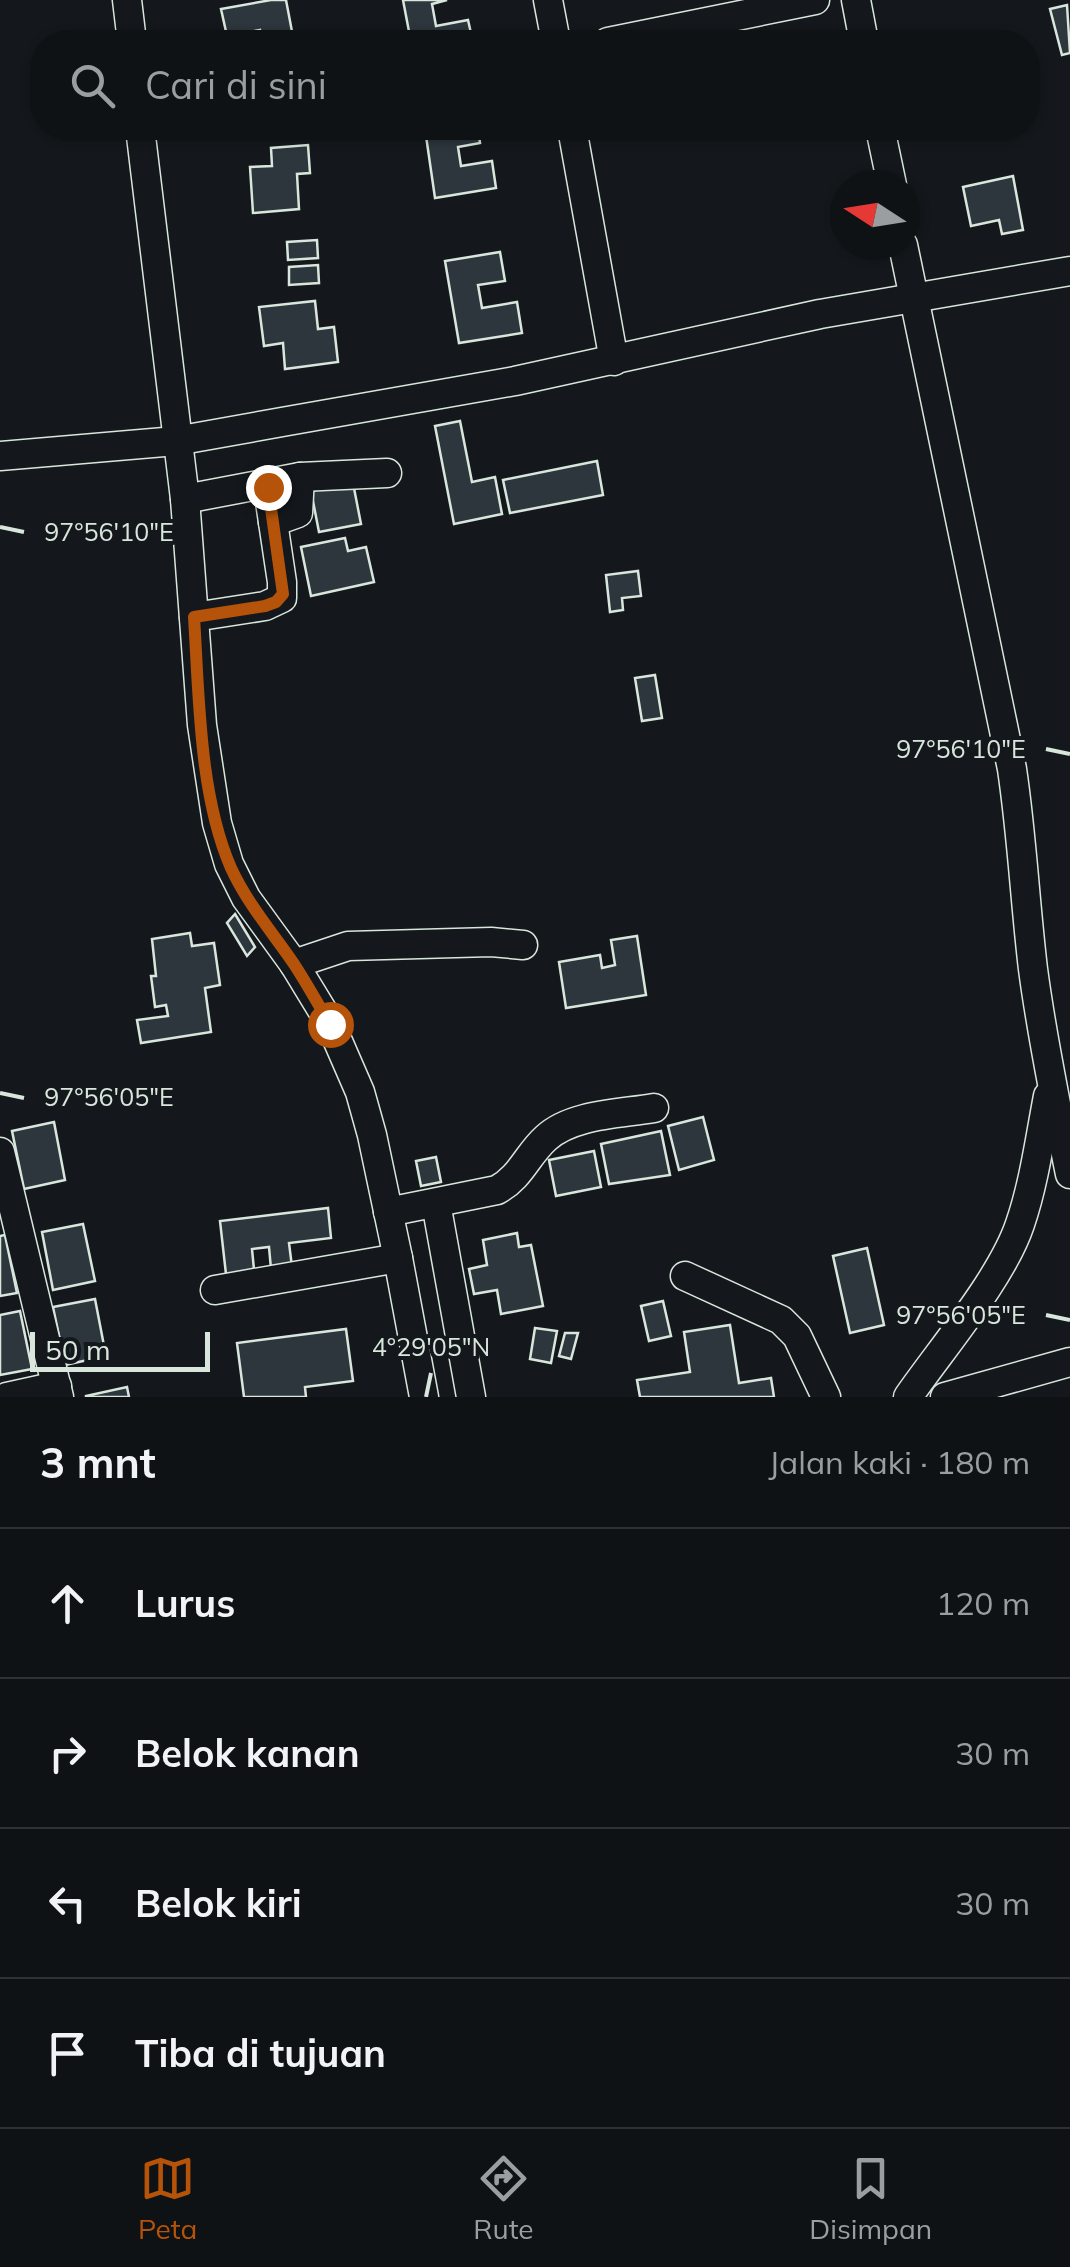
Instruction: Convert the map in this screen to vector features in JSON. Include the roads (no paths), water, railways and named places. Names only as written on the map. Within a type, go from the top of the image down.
[{"type":"street","points":[[127,0],[131,30]]},
{"type":"street","points":[[548,0],[554,30]]},
{"type":"street","points":[[667,30],[815,0]]},
{"type":"street","points":[[856,0],[862,30]]},
{"type":"street","points":[[141,140],[185,499],[202,725],[217,822],[229,864],[246,898],[294,964],[345,1053],[372,1135],[424,1397]]},
{"type":"street","points":[[574,140],[614,361]]},
{"type":"street","points":[[883,140],[889,170]]},
{"type":"street","points":[[906,260],[1012,769],[1024,849],[1033,967],[1050,1080],[1069,1163]]},
{"type":"street","points":[[0,456],[176,441],[614,361],[820,314],[1070,271]]},
{"type":"street","points":[[185,499],[300,477],[388,473]]},
{"type":"street","points":[[273,522],[298,513],[300,477]]},
{"type":"street","points":[[194,617],[280,600],[283,591],[267,482]]},
{"type":"street","points":[[294,964],[348,946],[492,942],[522,945]]},
{"type":"street","points":[[908,1397],[981,1293],[1014,1238],[1025,1207],[1050,1080]]},
{"type":"street","points":[[388,1212],[484,1193],[511,1182],[538,1145],[558,1129],[574,1122],[654,1108]]},
{"type":"street","points":[[0,1152],[7,1214],[58,1392],[7,1397]]},
{"type":"street","points":[[436,1203],[471,1397]]},
{"type":"street","points":[[216,1290],[398,1258]]},
{"type":"street","points":[[684,1276],[781,1320],[797,1336],[826,1397]]},
{"type":"street","points":[[411,1328],[458,1320]]},
{"type":"street","points":[[945,1397],[1070,1362]]}]
